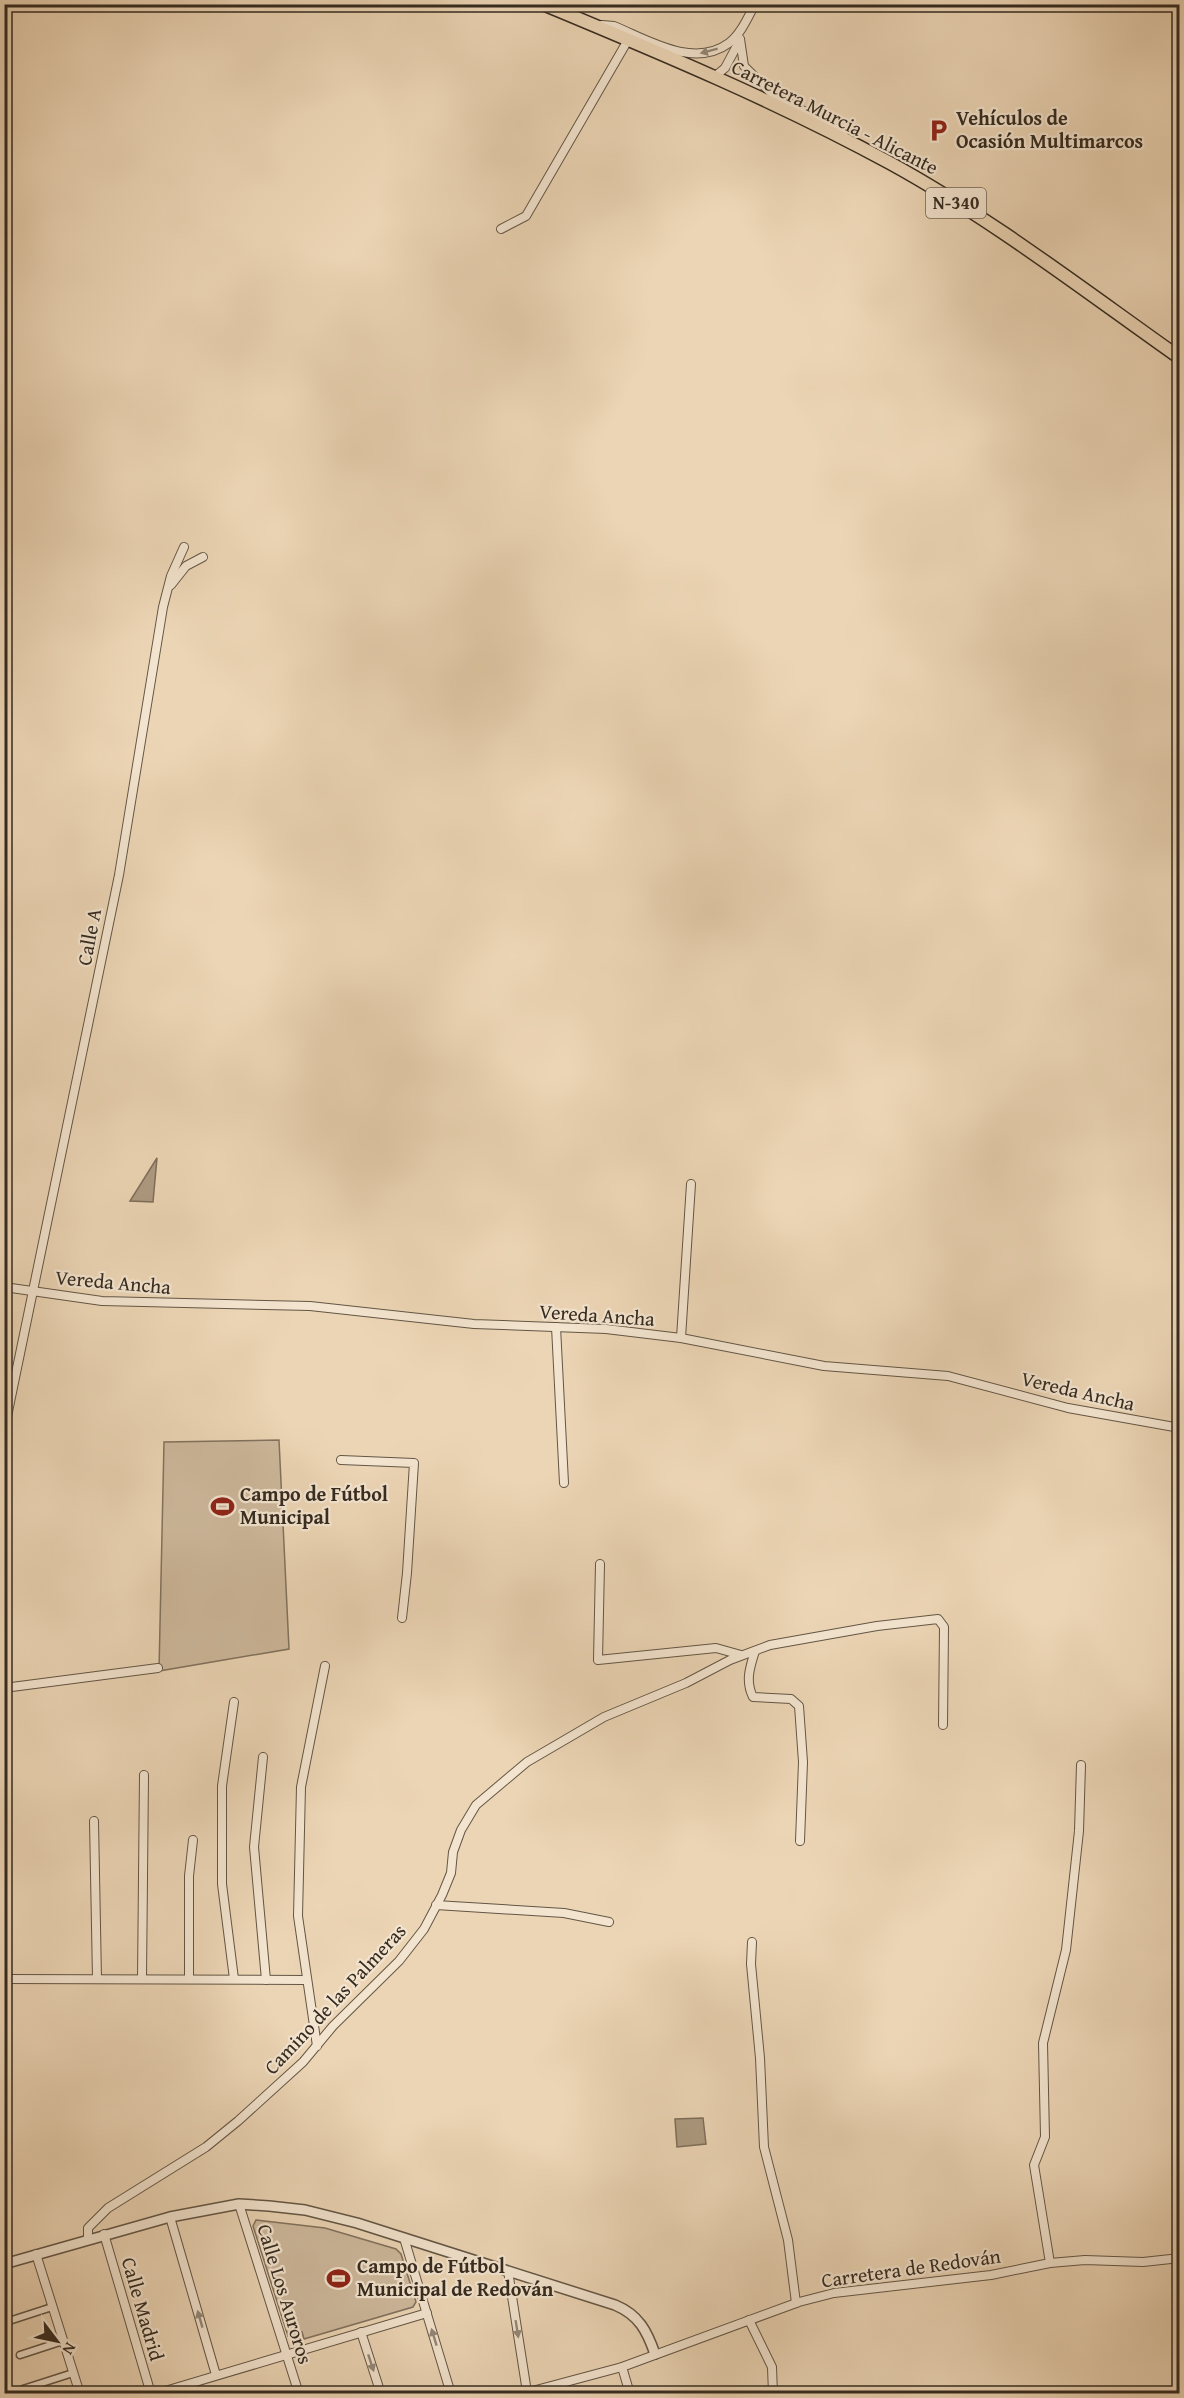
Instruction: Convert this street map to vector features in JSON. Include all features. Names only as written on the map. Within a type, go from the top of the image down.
[{"type":"highway","name":"Carretera Murcia - Alicante","points":[[543,4],[774,103],[863,149],[960,205],[1179,358]]},
{"type":"street","points":[[714,77],[725,68],[755,4]]},
{"type":"street","points":[[592,25],[614,26],[690,54],[705,53],[729,43],[750,14]]},
{"type":"street","points":[[740,39],[744,66],[771,92],[839,130],[863,149]]},
{"type":"street","points":[[501,229],[526,216],[628,40]]},
{"type":"street","name":"Calle A","points":[[4,1431],[35,1291],[119,875],[168,588],[184,547]]},
{"type":"street","points":[[168,588],[186,566],[203,557]]},
{"type":"street","points":[[681,1338],[691,1184]]},
{"type":"street","name":"Vereda Ancha","points":[[4,1287],[102,1301],[310,1306],[474,1324],[606,1329],[681,1338],[824,1366],[948,1376],[1068,1408],[1179,1428]]},
{"type":"street","points":[[556,1327],[564,1483]]},
{"type":"street","points":[[340,1460],[414,1463],[402,1618]]},
{"type":"street","points":[[600,1564],[598,1660],[716,1648],[742,1656]]},
{"type":"street","name":"Camino de las Palmeras","points":[[88,2239],[88,2228],[108,2208],[206,2147],[303,2062],[333,2026],[399,1961],[424,1929],[436,1905],[451,1873],[453,1852],[461,1830],[476,1805],[527,1762],[604,1717],[755,1651],[794,1640],[938,1619],[944,1627],[943,1725]]},
{"type":"street","points":[[755,1651],[749,1670],[749,1689],[753,1697],[791,1699],[799,1706],[803,1762],[800,1841]]},
{"type":"street","points":[[317,2046],[298,1916],[301,1787],[326,1666]]},
{"type":"street","points":[[4,1688],[158,1668]]},
{"type":"street","points":[[234,1702],[222,1786],[222,1884],[234,1980]]},
{"type":"street","points":[[263,1757],[254,1847],[266,1980]]},
{"type":"street","points":[[1050,2263],[1034,2165],[1045,2137],[1043,2043],[1066,1950],[1079,1831],[1081,1765]]},
{"type":"street","points":[[142,1979],[144,1775]]},
{"type":"street","points":[[94,1821],[97,1979]]},
{"type":"street","points":[[189,1980],[189,1876],[193,1840]]},
{"type":"street","points":[[436,1905],[564,1913],[609,1922]]},
{"type":"street","points":[[752,1942],[751,1964],[760,2058],[764,2148],[788,2240],[796,2303]]},
{"type":"street","points":[[4,1978],[306,1980]]},
{"type":"street","points":[[4,2264],[170,2217],[239,2204],[317,2212],[627,2310],[643,2325],[655,2354]]},
{"type":"street","name":"Calle Los Auroros","points":[[239,2204],[299,2394]]},
{"type":"street","points":[[170,2217],[216,2375]]},
{"type":"street","name":"Calle Madrid","points":[[104,2234],[153,2394]]},
{"type":"street","points":[[404,2238],[451,2394]]},
{"type":"street","points":[[36,2254],[80,2394]]},
{"type":"street","name":"Carretera de Redován","points":[[524,2393],[622,2367],[796,2303],[864,2288],[991,2275],[1050,2263],[1085,2260],[1143,2262],[1179,2258]]},
{"type":"street","points":[[508,2271],[524,2393]]},
{"type":"street","points":[[12,2320],[52,2307]]},
{"type":"street","points":[[153,2394],[183,2390],[216,2375],[427,2313]]},
{"type":"street","points":[[749,2320],[772,2367],[773,2394]]},
{"type":"street","points":[[361,2332],[381,2394]]},
{"type":"street","points":[[20,2355],[63,2341]]},
{"type":"street","points":[[622,2367],[630,2394]]},
{"type":"street","points":[[23,2389],[73,2373]]},
{"type":"shaded area","points":[[157,1158],[153,1202],[130,1201]]},
{"type":"shaded area","name":"Campo de Fútbol Municipal","points":[[279,1440],[289,1649],[159,1671],[164,1442]]},
{"type":"shaded area","points":[[703,2118],[706,2144],[677,2147],[675,2119]]},
{"type":"shaded area","name":"Campo de Fútbol Municipal de Redován","points":[[256,2220],[325,2228],[396,2249],[401,2254],[416,2302],[413,2307],[304,2339],[302,2332],[288,2336],[253,2226]]},
{"type":"place","name":"Vehículos de Ocasión Multimarcos","points":[[938,130]]},
{"type":"place","name":"Campo de Fútbol Municipal","points":[[222,1506]]},
{"type":"place","name":"Campo de Fútbol Municipal de Redován","points":[[339,2278]]}]
